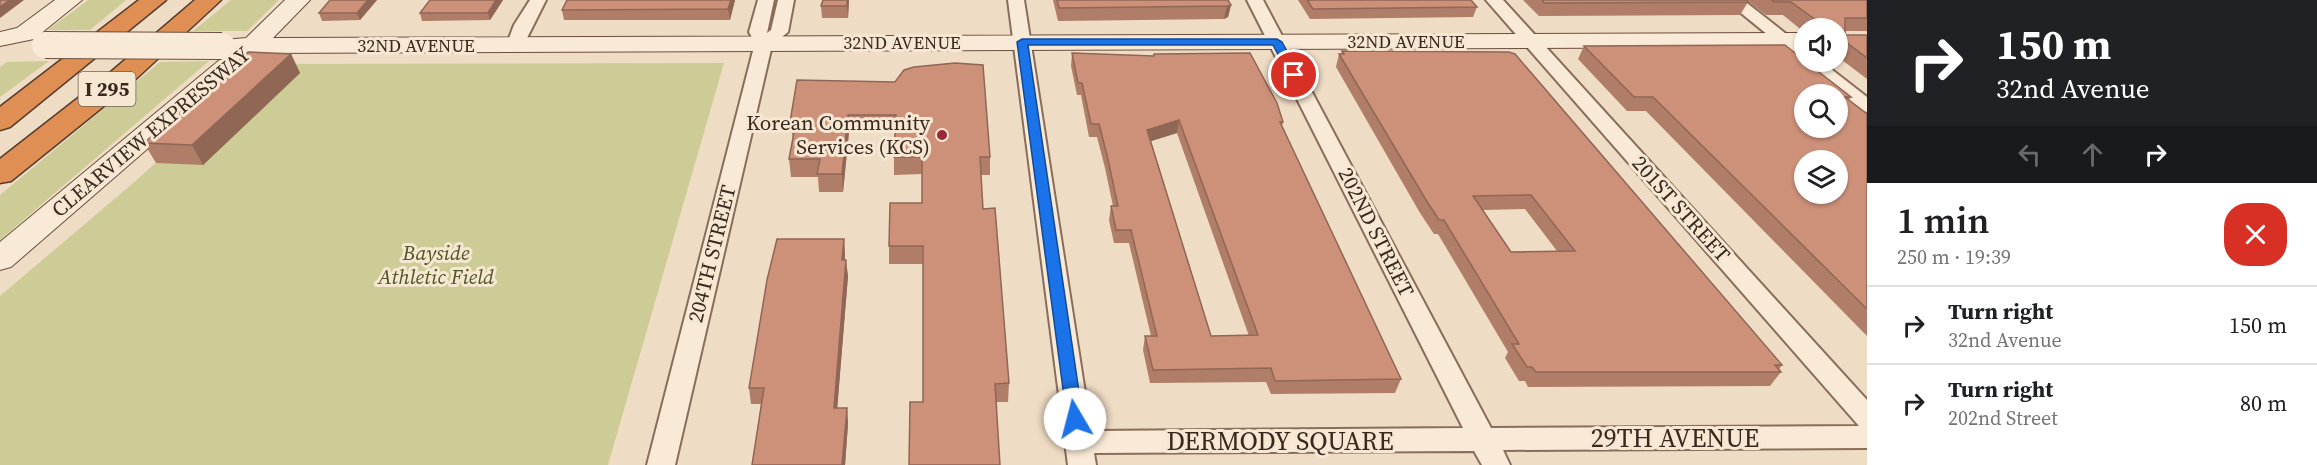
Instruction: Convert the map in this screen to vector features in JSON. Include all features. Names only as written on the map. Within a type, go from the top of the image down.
[{"type":"highway","name":"I 295","points":[[0,121],[154,0]]},
{"type":"highway","name":"I 295","points":[[0,174],[115,83],[209,0]]},
{"type":"street","points":[[0,39],[25,34],[70,0]]},
{"type":"street","name":"CLEARVIEW EXPRESSWAY","points":[[0,259],[252,46],[298,0]]},
{"type":"street","points":[[515,46],[523,25],[538,0]]},
{"type":"street","name":"204TH STREET","points":[[764,43],[758,32],[766,0]]},
{"type":"street","name":"204TH STREET","points":[[661,465],[764,43],[779,32],[786,0]]},
{"type":"street","points":[[1016,0],[1080,453]]},
{"type":"street","name":"202ND STREET","points":[[1255,0],[1496,465]]},
{"type":"street","name":"201ST STREET","points":[[1494,0],[1867,418]]},
{"type":"street","points":[[1733,0],[1794,39]]},
{"type":"street","name":"32ND AVENUE","points":[[0,45],[515,46],[764,43],[1794,40]]},
{"type":"street","points":[[1824,72],[1867,106]]},
{"type":"street","name":"29TH AVENUE","points":[[1482,439],[1867,437]]},
{"type":"street","name":"DERMODY SQUARE","points":[[1080,453],[1482,439]]},
{"type":"green space","points":[[88,0],[126,0],[90,30],[48,30]]},
{"type":"green space","points":[[231,0],[279,0],[247,31],[193,31]]},
{"type":"green space","points":[[49,61],[0,97],[0,67],[7,62]]},
{"type":"green space","points":[[209,61],[0,240],[0,195],[160,62]]},
{"type":"green space","name":"Bayside Athletic Field","points":[[724,63],[608,465],[0,465],[0,296],[132,184],[266,64]]},
{"type":"building","points":[[0,0],[10,0],[0,7]]},
{"type":"building","points":[[330,0],[368,0],[357,13],[319,13]]},
{"type":"building","points":[[430,0],[496,0],[488,13],[420,13]]},
{"type":"building","points":[[567,0],[731,0],[728,9],[562,10]]},
{"type":"building","points":[[823,0],[847,0],[847,6],[821,6]]},
{"type":"building","points":[[1057,0],[1228,0],[1231,5],[1059,8]]},
{"type":"building","points":[[1307,0],[1471,0],[1477,7],[1313,9]]},
{"type":"building","points":[[1542,0],[1746,0],[1748,2],[1544,3]]},
{"type":"building","points":[[1772,0],[1867,0],[1867,18],[1813,18],[1791,2]]},
{"type":"building","points":[[1848,35],[1867,35],[1867,58],[1848,44]]},
{"type":"building","points":[[1785,45],[1794,52],[1794,72],[1819,72],[1834,84],[1794,84],[1794,138],[1848,138],[1848,99],[1867,114],[1867,309],[1653,97],[1634,97],[1584,46]]},
{"type":"building","points":[[1342,51],[1509,52],[1515,54],[1782,365],[1775,365],[1781,372],[1536,372],[1532,367],[1527,367],[1512,344],[1519,344],[1444,220],[1439,220],[1426,200],[1339,54],[1344,54]],"holes":[[[1531,195],[1575,251],[1511,252],[1473,196]]]},
{"type":"building","points":[[248,52],[291,54],[192,145],[144,143]]},
{"type":"building","points":[[1072,53],[1154,56],[1154,54],[1250,53],[1277,103],[1283,122],[1280,122],[1401,379],[1275,381],[1271,368],[1153,370],[1145,336],[1157,336],[1131,230],[1116,230],[1111,206],[1118,206],[1099,124],[1091,124],[1082,83],[1078,83]],"holes":[[[1179,120],[1258,335],[1211,336],[1147,130]]]},
{"type":"building","points":[[955,63],[983,65],[990,157],[980,157],[983,209],[995,208],[1009,383],[995,384],[1000,465],[909,465],[910,402],[923,402],[923,246],[889,246],[890,203],[922,203],[922,157],[894,157],[896,115],[848,115],[842,174],[817,174],[820,159],[789,159],[796,122],[790,122],[797,80],[895,82],[904,70]]},
{"type":"building","points":[[777,239],[844,239],[842,260],[846,260],[834,408],[847,408],[842,465],[752,465],[764,388],[749,388],[767,280]]},
{"type":"place","name":"Korean Community Services (KCS)","points":[[942,135]]},
{"type":"route","points":[[1075,419],[1022,42],[1277,42],[1294,75]]}]
